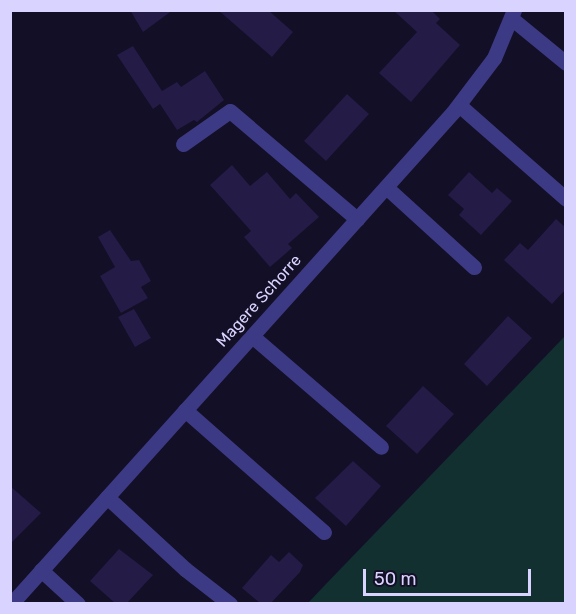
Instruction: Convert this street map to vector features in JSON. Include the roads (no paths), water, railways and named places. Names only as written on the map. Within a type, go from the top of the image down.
[{"type":"street","points":[[512,14],[566,63]]},
{"type":"street","name":"Magere Schorre","points":[[11,603],[459,105],[494,58],[512,14]]},
{"type":"street","points":[[459,105],[566,199]]},
{"type":"street","points":[[183,144],[230,111],[357,219]]},
{"type":"street","points":[[386,187],[474,267]]},
{"type":"street","points":[[252,336],[381,447]]},
{"type":"street","points":[[185,410],[324,532]]},
{"type":"street","points":[[107,497],[185,569],[230,603]]},
{"type":"street","points":[[41,570],[78,603]]},
{"type":"street","points":[[10,580],[22,591]]}]
